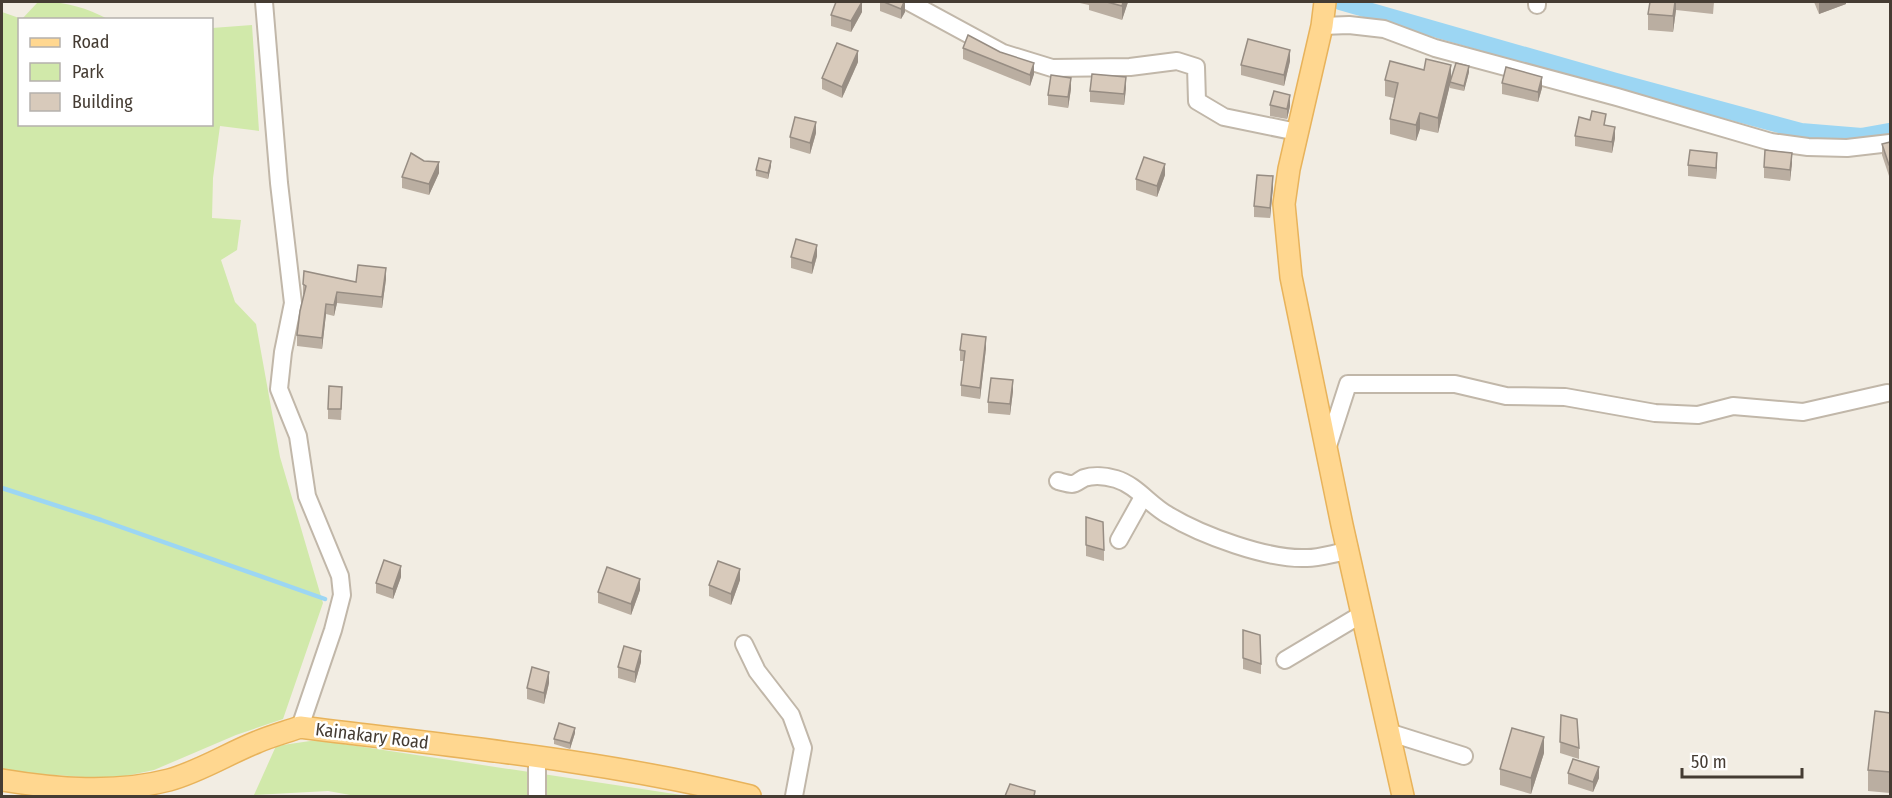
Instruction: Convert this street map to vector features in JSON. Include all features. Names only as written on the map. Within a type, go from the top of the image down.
[{"type":"main road","points":[[1323,14],[1289,169],[1284,204],[1291,277],[1347,551],[1403,796]]},
{"type":"main road","name":"Kainakary Road","points":[[2,780],[119,789],[169,780],[210,766],[256,742],[300,727],[632,771],[750,796]]},
{"type":"street","points":[[264,2],[279,183],[293,303],[283,351],[279,389],[298,436],[308,496],[340,576],[342,595],[333,630],[300,727]]},
{"type":"street","points":[[909,2],[1003,53],[1052,68],[1131,67],[1177,61],[1196,67],[1197,101],[1224,117],[1297,132]]},
{"type":"street","points":[[1323,14],[1349,25],[1384,29],[1435,48],[1771,142],[1808,147],[1847,148],[1890,142]]},
{"type":"street","points":[[1326,450],[1348,384],[1455,384],[1506,396],[1565,398],[1655,413],[1698,415],[1733,406],[1803,412],[1887,393]]},
{"type":"street","points":[[1058,481],[1072,484],[1090,476],[1108,477],[1128,484],[1170,517],[1221,540],[1253,550],[1288,558],[1309,558],[1347,551]]},
{"type":"street","points":[[1119,540],[1143,497]]},
{"type":"street","points":[[1285,660],[1362,615]]},
{"type":"street","points":[[744,644],[756,671],[791,715],[803,748],[794,796]]},
{"type":"street","points":[[1388,732],[1464,756]]},
{"type":"street","points":[[537,758],[537,796]]},
{"type":"green space","points":[[38,2],[74,6],[106,18],[23,18]]},
{"type":"green space","points":[[2,12],[19,18],[18,126],[213,126],[213,28],[252,25],[259,131],[220,126],[213,178],[212,218],[241,220],[237,250],[221,260],[235,302],[256,324],[280,457],[323,603],[283,719],[236,735],[154,770],[112,779],[25,773],[2,769]]},
{"type":"green space","points":[[317,740],[688,796],[356,796],[328,791],[254,795],[276,746]]},
{"type":"building","points":[[836,2],[862,2],[851,21],[831,15]]},
{"type":"building","points":[[884,2],[904,2],[901,9]]},
{"type":"building","points":[[1107,2],[1123,2],[1122,6]]},
{"type":"building","points":[[1650,2],[1675,2],[1673,16],[1648,14]]},
{"type":"building","points":[[968,35],[1000,52],[1034,63],[1030,75],[963,48]]},
{"type":"building","points":[[1248,39],[1290,50],[1284,75],[1241,65]]},
{"type":"building","points":[[837,43],[858,51],[842,87],[822,78]]},
{"type":"building","points":[[1426,59],[1451,65],[1438,118],[1420,113],[1416,125],[1390,119],[1398,83],[1385,80],[1390,61],[1424,70]]},
{"type":"building","points":[[1456,63],[1469,66],[1464,86],[1450,82]]},
{"type":"building","points":[[1506,67],[1542,77],[1538,92],[1502,83]]},
{"type":"building","points":[[1092,74],[1126,77],[1124,94],[1090,91]]},
{"type":"building","points":[[1051,75],[1071,78],[1068,97],[1048,95]]},
{"type":"building","points":[[1274,91],[1290,95],[1287,109],[1270,105]]},
{"type":"building","points":[[1592,111],[1606,114],[1604,125],[1615,127],[1612,142],[1575,136],[1579,117],[1590,120]]},
{"type":"building","points":[[795,117],[816,122],[810,143],[790,137]]},
{"type":"building","points":[[1890,142],[1890,165],[1889,165],[1882,144]]},
{"type":"building","points":[[1690,150],[1717,153],[1716,168],[1688,165]]},
{"type":"building","points":[[1765,150],[1792,153],[1790,170],[1764,167]]},
{"type":"building","points":[[411,153],[424,161],[439,162],[429,184],[402,177]]},
{"type":"building","points":[[1144,157],[1165,164],[1157,186],[1136,179]]},
{"type":"building","points":[[759,158],[771,161],[768,173],[756,170]]},
{"type":"building","points":[[1257,175],[1273,176],[1270,208],[1254,206]]},
{"type":"building","points":[[796,239],[817,245],[812,263],[791,257]]},
{"type":"building","points":[[358,265],[386,268],[382,297],[337,292],[334,305],[326,304],[322,338],[297,335],[306,286],[303,284],[304,271],[356,282]]},
{"type":"building","points":[[962,334],[986,337],[980,388],[961,385],[965,351],[960,350]]},
{"type":"building","points":[[991,378],[1013,380],[1010,404],[988,402]]},
{"type":"building","points":[[329,386],[342,387],[341,409],[328,409]]},
{"type":"building","points":[[1086,517],[1103,522],[1104,550],[1086,545]]},
{"type":"building","points":[[384,560],[401,566],[393,589],[376,583]]},
{"type":"building","points":[[718,561],[740,569],[731,594],[709,585]]},
{"type":"building","points":[[607,567],[640,579],[631,604],[598,592]]},
{"type":"building","points":[[1243,630],[1260,635],[1261,664],[1243,658]]},
{"type":"building","points":[[624,646],[641,651],[635,672],[618,667]]},
{"type":"building","points":[[532,667],[549,672],[544,693],[527,688]]},
{"type":"building","points":[[1875,711],[1890,713],[1890,772],[1868,770]]},
{"type":"building","points":[[1561,715],[1577,719],[1579,748],[1560,742]]},
{"type":"building","points":[[559,723],[575,728],[570,743],[554,739]]},
{"type":"building","points":[[1512,728],[1544,737],[1531,778],[1500,769]]},
{"type":"building","points":[[1573,759],[1599,767],[1593,782],[1568,773]]},
{"type":"building","points":[[1010,784],[1035,791],[1034,796],[1005,796]]},
{"type":"waterway","points":[[1340,2],[1801,131],[1862,136],[1890,131]]},
{"type":"waterway","points":[[2,488],[101,520],[325,599]]}]
